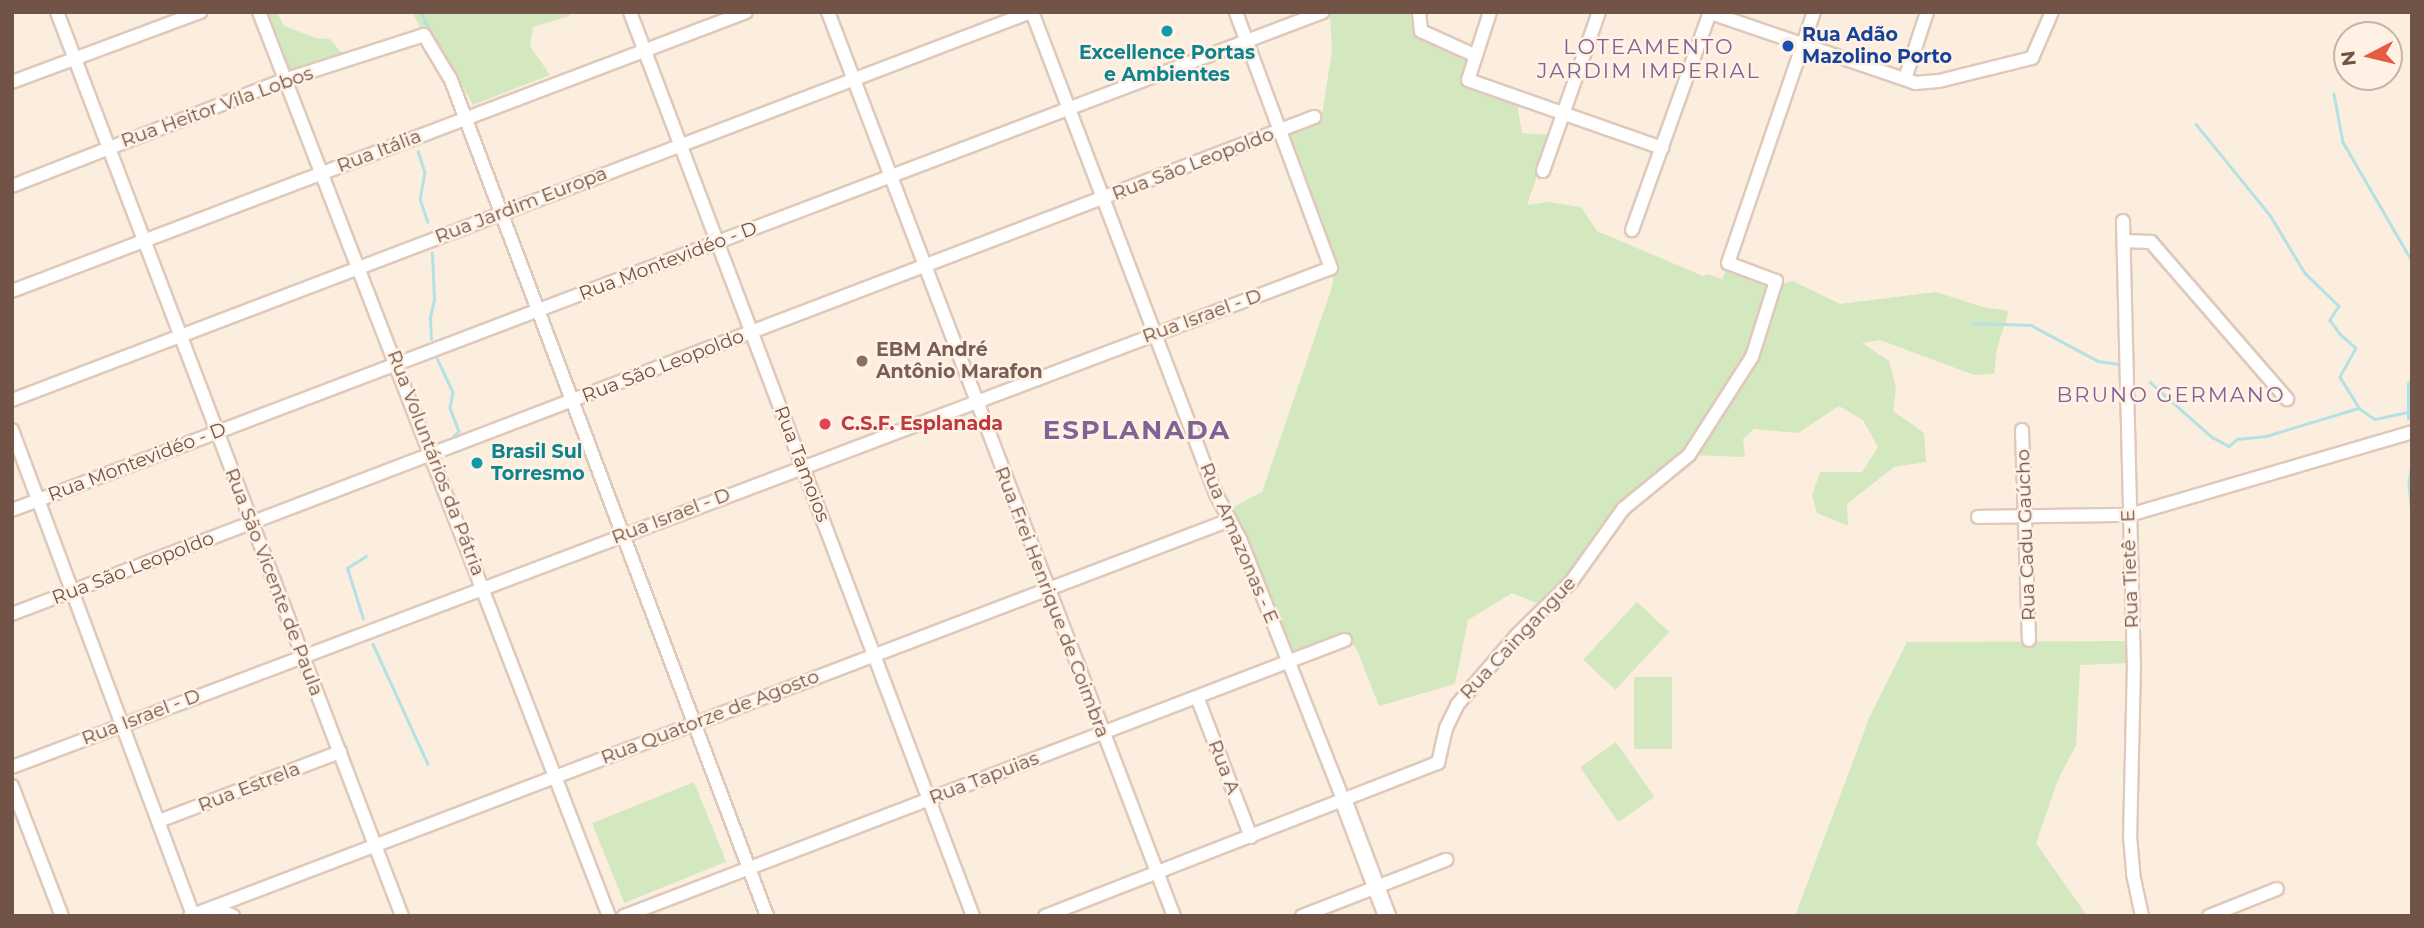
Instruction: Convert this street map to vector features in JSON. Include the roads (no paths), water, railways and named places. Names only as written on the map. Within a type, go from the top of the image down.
[{"type":"street","name":"Rua São Vicente de Paula","points":[[57,12],[402,916]]},
{"type":"street","points":[[12,82],[200,12]]},
{"type":"street","name":"Rua Voluntários da Pátria","points":[[259,12],[484,587],[609,916]]},
{"type":"street","name":"Rua Tamoios","points":[[630,12],[973,916]]},
{"type":"street","name":"Rua Itália","points":[[12,291],[746,12]]},
{"type":"street","name":"Rua Frei Henrique de Coimbra","points":[[828,12],[1174,916]]},
{"type":"street","name":"Rua Jardim Europa","points":[[12,400],[1031,12]]},
{"type":"street","name":"Rua Amazonas - E","points":[[1031,12],[1216,494],[1230,520],[1289,662],[1387,916]]},
{"type":"street","points":[[1236,12],[1280,131]]},
{"type":"street","name":"Rua Montevidéo - D","points":[[12,510],[1322,12]]},
{"type":"street","points":[[1419,12],[1421,31],[1476,55]]},
{"type":"street","points":[[1490,12],[1468,80],[1662,148]]},
{"type":"street","points":[[1543,171],[1599,12]]},
{"type":"street","points":[[1632,230],[1709,12],[1910,81],[1939,81],[2032,58],[2052,12]]},
{"type":"street","points":[[1803,46],[1814,12]]},
{"type":"street","points":[[1910,81],[1927,12]]},
{"type":"street","name":"Rua Heitor Vila Lobos","points":[[12,186],[287,79],[424,36],[450,80],[465,119]]},
{"type":"street","name":"Rua Caingangue","points":[[1045,916],[1344,802],[1438,763],[1446,728],[1457,705],[1517,635],[1571,582],[1623,509],[1689,455],[1752,357],[1776,281],[1728,263],[1803,46]]},
{"type":"street","name":"Rua São Leopoldo","points":[[12,614],[1314,117]]},
{"type":"street","points":[[465,119],[767,916]]},
{"type":"street","name":"Rua Israel - D","points":[[12,767],[1331,268],[1280,131]]},
{"type":"street","name":"Rua Tietê - E","points":[[2123,221],[2134,737],[2130,836],[2133,874],[2142,916]]},
{"type":"street","points":[[2124,241],[2151,242],[2287,399]]},
{"type":"street","points":[[12,430],[123,723],[191,915]]},
{"type":"street","name":"Rua Cadu Gaúcho","points":[[2022,430],[2029,640]]},
{"type":"street","points":[[1978,517],[2129,515],[2412,432]]},
{"type":"street","name":"Rua Quatorze de Agosto","points":[[191,915],[1230,520]]},
{"type":"street","name":"Rua Tapuias","points":[[624,916],[1345,640]]},
{"type":"street","name":"Rua A","points":[[1197,696],[1251,837]]},
{"type":"street","name":"Rua Estrela","points":[[159,821],[340,752]]},
{"type":"street","points":[[12,786],[62,916]]},
{"type":"street","points":[[1302,916],[1446,860]]},
{"type":"street","points":[[2208,916],[2277,889]]},
{"type":"street","points":[[214,907],[233,916]]},
{"type":"waterway","points":[[421,12],[433,38]]},
{"type":"waterway","points":[[2334,94],[2343,142],[2412,261]]},
{"type":"waterway","points":[[454,104],[456,111]]},
{"type":"waterway","points":[[2196,124],[2270,215],[2305,273],[2339,306],[2330,320],[2340,334],[2356,348],[2340,377],[2359,408]]},
{"type":"waterway","points":[[418,151],[425,172],[420,199],[428,222]]},
{"type":"waterway","points":[[431,339],[430,317],[434,299],[432,253]]},
{"type":"waterway","points":[[1972,323],[2031,325],[2098,361],[2119,364]]},
{"type":"waterway","points":[[437,358],[453,392],[450,408],[459,431],[451,440]]},
{"type":"waterway","points":[[2408,419],[2408,384],[2412,378]]},
{"type":"waterway","points":[[2150,382],[2212,437],[2229,446],[2237,439],[2266,436],[2359,408],[2375,419],[2408,412]]},
{"type":"waterway","points":[[2412,464],[2409,482],[2412,516]]},
{"type":"waterway","points":[[363,619],[347,568],[366,556]]},
{"type":"waterway","points":[[373,644],[428,764]]},
{"type":"place","name":"Excellence Portas e Ambientes","points":[[1167,31]]},
{"type":"place","name":"Rua Adão Mazolino Porto","points":[[1788,46]]},
{"type":"place","name":"EBM André Antônio Marafon","points":[[862,361]]},
{"type":"place","name":"C.S.F. Esplanada","points":[[825,424]]},
{"type":"place","name":"Brasil Sul Torresmo","points":[[477,463]]},
{"type":"district","name":"LOTEAMENTO JARDIM IMPERIAL","points":[[1649,59]]},
{"type":"district","name":"BRUNO GERMANO","points":[[2171,395]]},
{"type":"district","name":"ESPLANADA","points":[[1137,431]]}]
